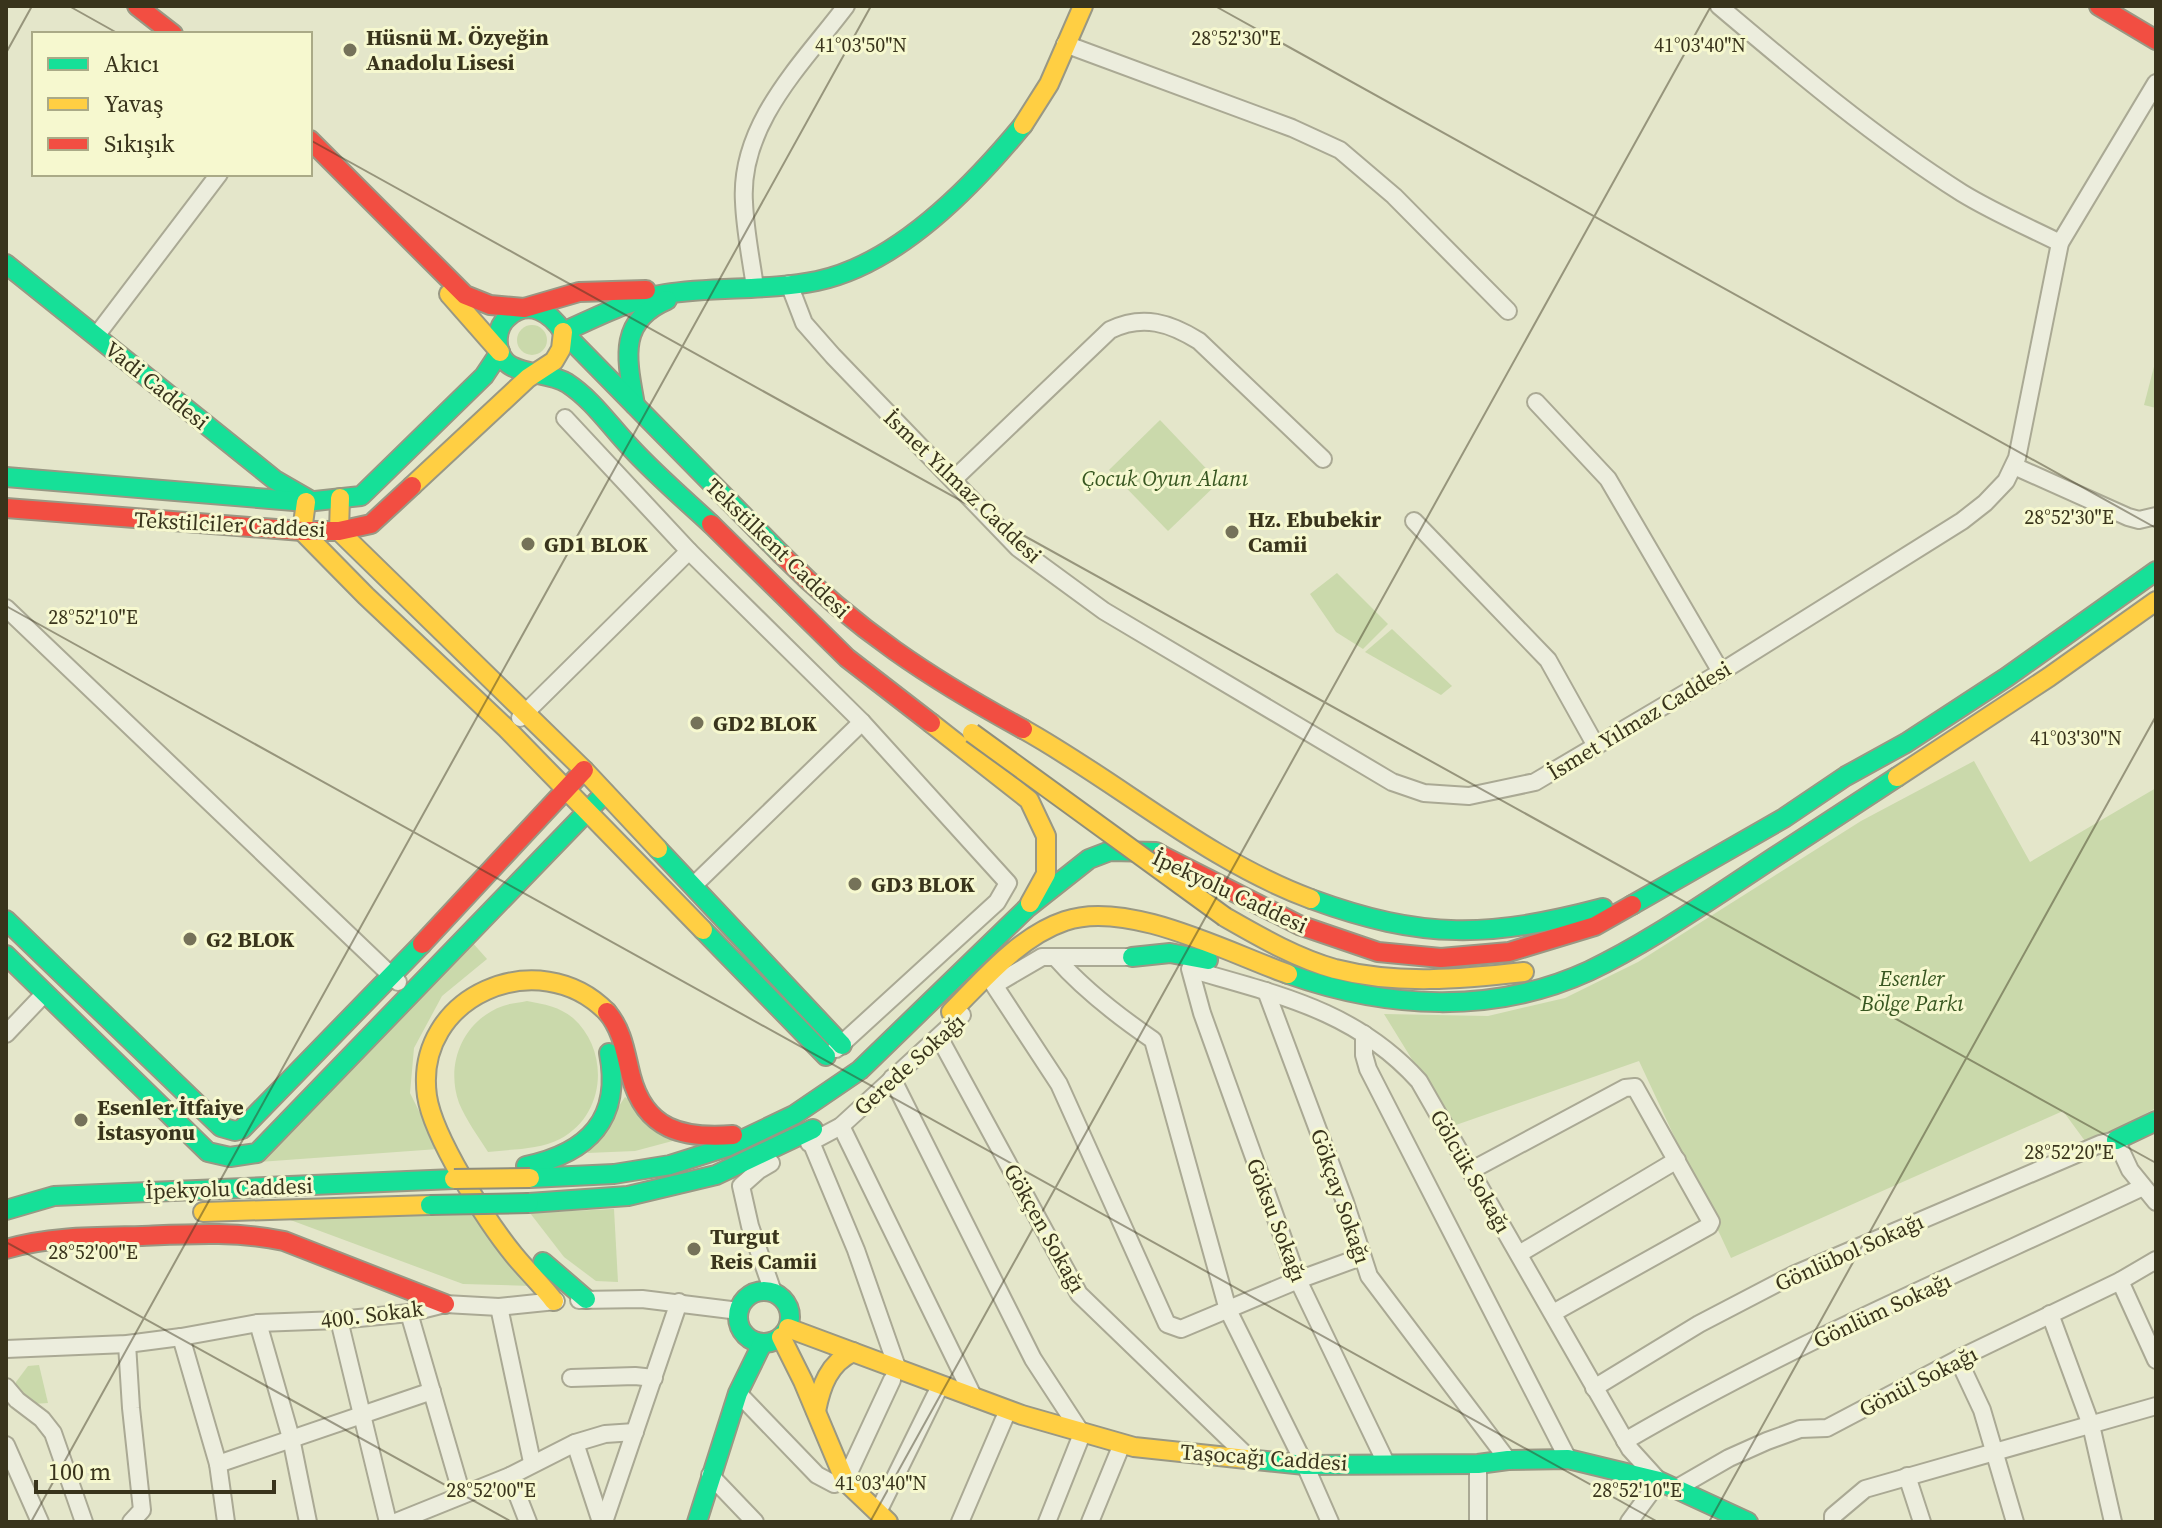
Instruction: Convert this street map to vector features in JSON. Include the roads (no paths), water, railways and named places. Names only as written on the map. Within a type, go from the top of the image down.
[{"type":"main road","points":[[137,6],[170,32]]},
{"type":"main road","points":[[155,6],[187,32]]},
{"type":"main road","points":[[540,372],[556,361],[561,352],[563,332],[625,304],[683,292],[820,281],[868,263],[894,248],[941,209],[1002,150],[1043,94],[1083,6]]},
{"type":"main road","points":[[2099,6],[2156,40]]},
{"type":"main road","name":"Tekstilkent Caddesi","points":[[312,142],[465,295],[490,305],[545,310],[553,316],[563,332],[822,596],[870,635],[960,694],[1041,738],[1198,841],[1312,902],[1367,919],[1417,929],[1465,932],[1537,924],[1626,902],[1668,884]]},
{"type":"main road","name":"Tekstilkent Caddesi","points":[[312,154],[463,308],[511,367],[520,371],[540,372],[572,386],[637,454],[711,524]]},
{"type":"main road","name":"Vadi Caddesi","points":[[6,264],[275,480],[309,501]]},
{"type":"main road","points":[[500,352],[502,324],[508,316],[524,308],[579,292],[626,289],[683,292]]},
{"type":"main road","points":[[635,405],[628,364],[632,331],[643,312],[683,292]]},
{"type":"main road","name":"Tekstilciler Caddesi","points":[[6,477],[309,501],[361,496],[484,376],[500,352]]},
{"type":"main road","name":"Tekstilciler Caddesi","points":[[6,508],[302,531],[339,531],[371,524],[528,378],[540,372]]},
{"type":"main road","points":[[340,498],[339,531],[584,770],[842,1045]]},
{"type":"main road","points":[[309,501],[302,531],[507,729],[826,1056]]},
{"type":"main road","points":[[711,524],[855,646],[1225,917],[1265,940],[1336,969],[1394,977],[1455,980],[1534,971],[1602,952],[1665,929]]},
{"type":"main road","points":[[711,524],[847,658],[1029,800],[1046,836],[1046,874],[1027,908]]},
{"type":"main road","points":[[1846,776],[1906,743],[1982,693],[2156,571]]},
{"type":"main road","points":[[1132,957],[1170,953],[1292,975],[1383,999],[1432,1004],[1504,999],[1574,978],[1627,953],[1665,929],[2049,677],[2156,601]]},
{"type":"main road","points":[[1840,814],[1939,763],[2110,656]]},
{"type":"main road","points":[[1846,776],[1887,741],[1984,670]]},
{"type":"main road","points":[[6,920],[221,1127],[242,1129],[392,976],[584,770]]},
{"type":"main road","name":"İpekyolu Caddesi","points":[[6,1210],[54,1196],[454,1179],[482,1170],[614,1174],[670,1165],[727,1147],[824,1097],[860,1070],[1027,908],[1089,859],[1110,851],[1156,852],[1299,925],[1378,952],[1441,958],[1509,952],[1595,926],[1784,818],[1846,776]]},
{"type":"main road","points":[[6,955],[208,1152],[230,1157],[257,1153],[605,793]]},
{"type":"main road","points":[[676,902],[694,885]]},
{"type":"main road","name":"İpekyolu Caddesi","points":[[186,1213],[529,1203],[628,1196],[716,1175],[817,1127],[880,1079],[1029,940],[1063,921],[1083,915],[1135,919],[1292,975]]},
{"type":"main road","points":[[554,1301],[512,1253],[434,1123],[428,1101],[427,1065],[433,1045],[459,1006],[505,980],[549,980],[573,988],[594,1000],[613,1019],[629,1059],[636,1095],[644,1110],[656,1122],[674,1132],[697,1137],[764,1130]]},
{"type":"main road","points":[[452,1117],[445,1103],[447,1059],[454,1037],[473,1014],[492,1002],[528,994],[567,1004],[596,1029],[608,1048],[614,1074],[611,1100],[592,1135],[574,1151],[528,1172]]},
{"type":"main road","points":[[2116,1140],[2156,1121]]},
{"type":"main road","points":[[473,1158],[512,1219]]},
{"type":"main road","points":[[6,1235],[38,1224]]},
{"type":"main road","points":[[6,1249],[55,1238],[228,1232],[258,1235],[284,1241],[445,1304]]},
{"type":"main road","points":[[535,1251],[544,1263],[586,1299]]},
{"type":"main road","points":[[785,1333],[771,1343],[762,1344],[747,1337],[741,1331],[739,1311],[745,1299],[760,1291],[773,1292],[785,1300],[789,1308],[785,1333],[845,1481],[883,1517]]},
{"type":"main road","name":"Taşocağı Caddesi","points":[[785,1333],[853,1352],[895,1375],[940,1386],[1082,1434],[1122,1444],[1305,1465],[1478,1464],[1568,1459],[1668,1484],[1748,1522]]},
{"type":"main road","points":[[697,1522],[738,1393],[762,1344]]},
{"type":"main road","points":[[816,1411],[819,1392],[826,1377],[845,1355],[853,1352]]},
{"type":"street","points":[[755,287],[744,200],[751,146],[768,110],[846,6]]},
{"type":"street","points":[[1719,6],[1828,99],[1890,145],[1965,195],[2060,243]]},
{"type":"street","points":[[1065,44],[1292,128],[1340,150],[1394,196],[1508,311]]},
{"type":"street","name":"İsmet Yılmaz Caddesi","points":[[789,284],[804,323],[1018,548],[1104,611],[1392,782],[1424,793],[1469,796],[1535,782],[1721,672],[1962,521],[1998,491],[2014,466],[2060,243],[2156,83]]},
{"type":"street","points":[[96,336],[217,176]]},
{"type":"street","points":[[953,480],[1110,330],[1126,323],[1148,320],[1177,327],[1199,341],[1323,459]]},
{"type":"street","points":[[1536,402],[1608,479],[1721,672]]},
{"type":"street","points":[[565,418],[689,551],[862,722],[1008,883],[997,902],[842,1045],[826,1056]]},
{"type":"street","points":[[2014,466],[2128,517],[2139,520],[2156,516]]},
{"type":"street","points":[[1414,521],[1548,660],[1596,746]]},
{"type":"street","points":[[507,729],[689,551]]},
{"type":"street","points":[[6,608],[411,995]]},
{"type":"street","points":[[694,885],[862,722]]},
{"type":"street","name":"Gerede Sokağı","points":[[773,1292],[750,1226],[741,1186],[759,1170],[841,1126],[994,985],[1042,957],[1132,957],[1190,969]]},
{"type":"street","points":[[1056,958],[1073,977],[1153,1040],[1228,1310],[1330,1522]]},
{"type":"street","name":"Gölcük Sokağı","points":[[1190,969],[1312,1006],[1364,1034],[1403,1064],[1419,1081],[1625,1441],[1668,1484]]},
{"type":"street","name":"Göksu Sokağı","points":[[1190,969],[1202,1013],[1298,1280],[1386,1463]]},
{"type":"street","points":[[994,985],[1059,1084],[1167,1324],[1181,1329],[1361,1257]]},
{"type":"street","name":"Gökçay Sokağı","points":[[1266,991],[1345,1202],[1369,1276],[1508,1460]]},
{"type":"street","points":[[6,1034],[45,993]]},
{"type":"street","points":[[1364,1034],[1368,1069],[1568,1459]]},
{"type":"street","name":"Gökçen Sokağı","points":[[939,1037],[1079,1294],[1252,1461]]},
{"type":"street","points":[[892,1078],[1033,1359],[1082,1434],[1047,1522]]},
{"type":"street","points":[[1470,1171],[1625,1088],[1635,1087],[1711,1222],[1709,1226],[1553,1313]]},
{"type":"street","points":[[841,1126],[974,1398]]},
{"type":"street","points":[[2116,1140],[2130,1170],[2156,1202]]},
{"type":"street","name":"Gönlübol Sokağı","points":[[1594,1388],[1699,1324],[1793,1275],[2116,1140]]},
{"type":"street","points":[[738,1393],[817,1475],[834,1484],[845,1481],[895,1375],[856,1250],[811,1142]]},
{"type":"street","points":[[1519,1254],[1677,1160]]},
{"type":"street","name":"Gönlüm Sokağı","points":[[1625,1441],[1756,1370],[2143,1187]]},
{"type":"street","name":"Gönül Sokağı","points":[[1668,1484],[1800,1429],[1827,1428],[2156,1260]]},
{"type":"street","points":[[2120,1281],[2156,1360]]},
{"type":"street","name":"400. Sokak","points":[[6,1349],[127,1344],[258,1323],[409,1313],[445,1304],[499,1307],[586,1299],[642,1299],[739,1311]]},
{"type":"street","points":[[603,1522],[679,1302]]},
{"type":"street","points":[[499,1307],[532,1462]]},
{"type":"street","points":[[409,1313],[462,1495]]},
{"type":"street","points":[[2050,1314],[2091,1425],[2113,1522]]},
{"type":"street","points":[[339,1320],[388,1522]]},
{"type":"street","points":[[258,1323],[291,1438],[308,1522]]},
{"type":"street","points":[[181,1337],[218,1464],[226,1522]]},
{"type":"street","points":[[127,1344],[142,1510],[131,1522]]},
{"type":"street","points":[[1958,1359],[1982,1410],[2015,1522]]},
{"type":"street","points":[[571,1378],[654,1378]]},
{"type":"street","points":[[883,1517],[940,1386]]},
{"type":"street","points":[[6,1387],[53,1433],[84,1522]]},
{"type":"street","points":[[218,1464],[432,1391]]},
{"type":"street","points":[[1833,1522],[1833,1516],[1865,1489],[2156,1406]]},
{"type":"street","points":[[960,1522],[1008,1410]]},
{"type":"street","points":[[396,1522],[432,1515],[462,1495],[510,1476],[532,1462],[575,1443],[605,1434],[635,1432]]},
{"type":"street","points":[[575,1443],[603,1522]]},
{"type":"street","points":[[1090,1522],[1122,1444]]},
{"type":"street","points":[[6,1445],[37,1520]]},
{"type":"street","points":[[1478,1464],[1478,1522]]},
{"type":"street","points":[[710,1475],[755,1522]]},
{"type":"street","points":[[510,1476],[528,1522]]},
{"type":"street","points":[[1907,1476],[1922,1522]]},
{"type":"street","points":[[1629,1522],[1668,1484]]},
{"type":"place","name":"Hüsnü M. Özyeğin Anadolu Lisesi","points":[[350,50]]},
{"type":"place","name":"Hz. Ebubekir Camii","points":[[1232,532]]},
{"type":"place","name":"GD1 BLOK","points":[[528,544]]},
{"type":"place","name":"GD2 BLOK","points":[[697,723]]},
{"type":"place","name":"GD3 BLOK","points":[[855,884]]},
{"type":"place","name":"G2 BLOK","points":[[190,939]]},
{"type":"place","name":"Esenler İtfaiye İstasyonu","points":[[81,1120]]},
{"type":"place","name":"Turgut Reis Camii","points":[[694,1249]]},
{"type":"park label","name":"Çocuk Oyun Alanı","points":[[1165,478]]},
{"type":"park label","name":"Esenler Bölge Parkı","points":[[1912,990]]}]
